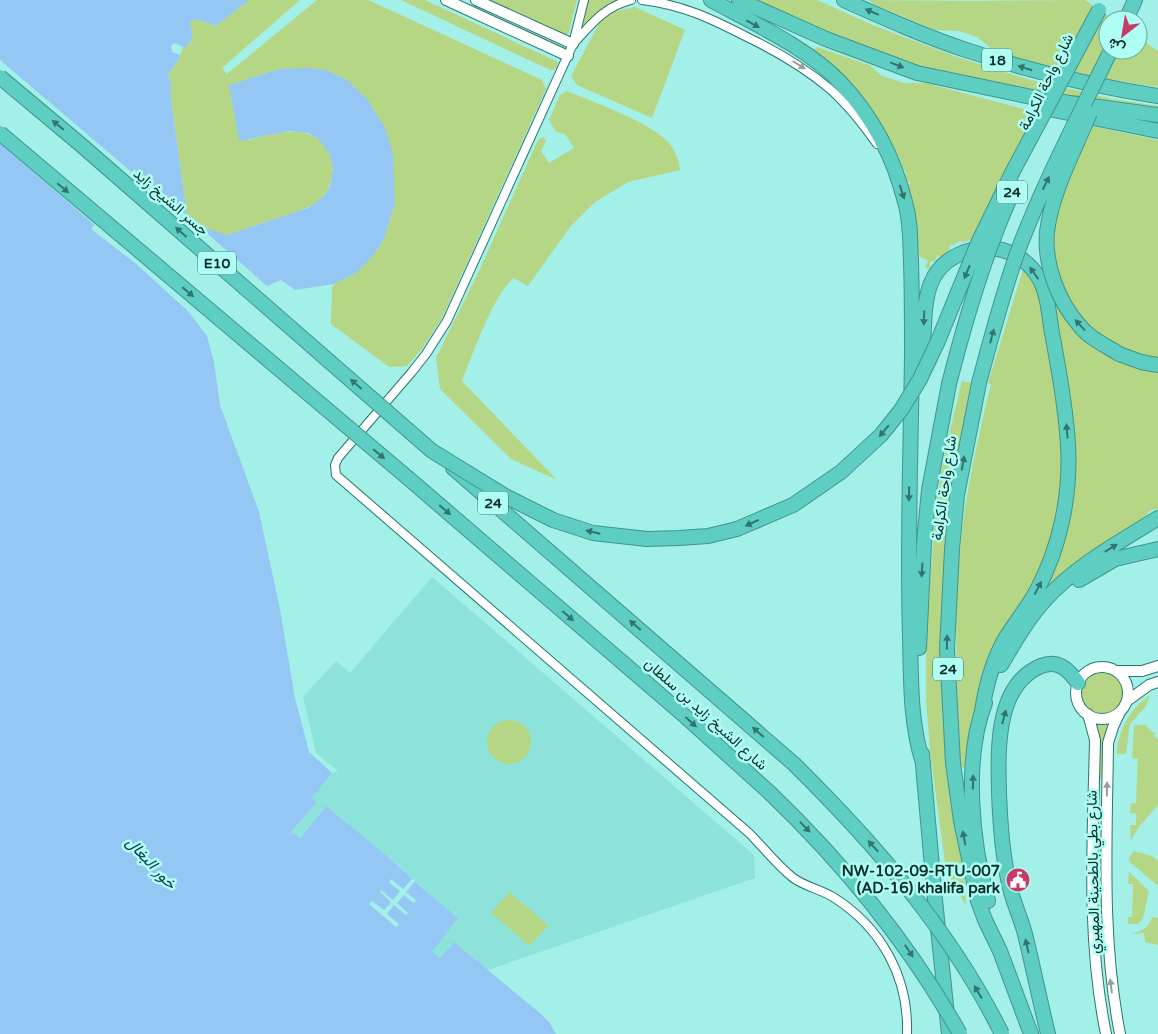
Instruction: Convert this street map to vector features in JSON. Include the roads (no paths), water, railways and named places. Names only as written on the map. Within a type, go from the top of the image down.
[{"type":"highway","points":[[711,0],[783,40],[816,62],[840,82],[863,109],[876,129],[906,204],[910,234],[912,308],[908,562],[910,669],[915,736],[923,763]]},
{"type":"highway","name":"18","points":[[739,0],[826,39],[918,73],[1041,99],[1158,115]]},
{"type":"highway","name":"18","points":[[844,0],[931,37],[1036,72],[1115,90],[1158,96]]},
{"type":"highway","points":[[432,451],[507,497],[553,520],[593,534],[647,539],[708,536],[737,529],[794,505],[823,486],[881,435],[901,410],[920,379],[938,342],[978,243],[1101,5]]},
{"type":"highway","name":"شارع واحة الكرامة","points":[[923,763],[919,648],[924,543],[930,490],[950,384],[971,303],[1002,215],[1101,5]]},
{"type":"highway","name":"شارع واحة الكرامة","points":[[1000,951],[978,901],[968,858],[953,763],[948,678],[948,606],[955,513],[979,383],[1002,297],[1043,190],[1106,60]]},
{"type":"highway","points":[[1112,60],[1067,166],[1052,209],[1047,233],[1048,255],[1052,276],[1063,302],[1079,325],[1094,339],[1119,354],[1141,362],[1158,365]]},
{"type":"highway","name":"جسر الشيخ زايد","points":[[0,77],[80,144],[432,451]]},
{"type":"highway","points":[[1000,91],[1015,100],[1030,105],[1158,131]]},
{"type":"highway","name":"E10","points":[[0,133],[408,478]]},
{"type":"highway","points":[[910,470],[917,445],[925,304],[930,284],[941,266],[964,252],[992,248],[1013,254],[1033,270],[1040,280],[1045,294],[1065,412],[1068,475],[1062,522],[1052,557],[1036,592],[997,655],[987,684],[975,743],[973,817],[978,854],[1000,951]]},
{"type":"highway","name":"شارع الشيخ زايد بن سلطان","points":[[432,451],[788,758],[841,810],[885,859],[926,911],[962,966],[1002,1034]]},
{"type":"highway","name":"شارع الشيخ زايد بن سلطان","points":[[408,478],[686,717],[799,821],[853,879],[883,916],[925,975],[960,1034]]},
{"type":"highway","points":[[982,711],[999,669],[1020,634],[1043,602],[1066,580],[1106,551],[1158,518]]},
{"type":"highway","points":[[1020,634],[1056,597],[1085,576],[1115,559],[1158,548]]},
{"type":"highway","points":[[1048,1034],[1024,933],[1008,881],[1000,811],[1000,737],[1009,700],[1023,678],[1033,670],[1044,665],[1062,666],[1070,672],[1078,683]]},
{"type":"highway","name":"24","points":[[923,763],[949,1034]]},
{"type":"highway","name":"24","points":[[1000,951],[1031,1034]]},
{"type":"street","points":[[446,0],[568,56]]},
{"type":"street","points":[[476,0],[573,44]]},
{"type":"street","points":[[584,0],[573,44],[568,56],[447,321],[426,354],[411,373],[338,458],[335,466],[336,475],[749,833],[792,877],[832,896],[873,932],[894,961],[904,991],[908,1018],[907,1034]]},
{"type":"street","points":[[573,44],[596,18],[611,8],[631,0]]},
{"type":"street","points":[[642,0],[660,2],[697,13],[804,68],[830,89],[856,116],[892,165]]},
{"type":"street","points":[[1158,666],[1142,671],[1117,671],[1110,668],[1095,668],[1082,676],[1078,683],[1077,700],[1081,708],[1088,714],[1104,719],[1113,717],[1120,712],[1127,701],[1149,685],[1158,682]]},
{"type":"street","points":[[1117,671],[1126,682],[1127,701]]},
{"type":"street","name":"شارع بطي بالطحينة المهيري","points":[[1120,712],[1108,742],[1105,866],[1110,968],[1120,1034]]},
{"type":"street","name":"شارع بطي بالطحينة المهيري","points":[[1088,714],[1095,740],[1092,898],[1094,955],[1106,1034]]},
{"type":"water","name":"خور البغال","points":[[0,0],[249,0],[217,25],[192,20],[190,23],[193,37],[186,47],[176,43],[171,45],[172,52],[180,55],[178,61],[168,74],[171,84],[171,100],[187,214],[205,228],[227,235],[308,208],[324,196],[330,186],[333,169],[330,155],[324,146],[317,138],[308,133],[289,131],[239,141],[229,85],[280,69],[306,68],[326,70],[347,80],[368,100],[385,128],[393,154],[395,203],[384,239],[372,257],[356,273],[334,284],[295,290],[281,280],[267,286],[134,169],[91,229],[135,263],[188,311],[207,336],[214,362],[220,405],[259,512],[280,609],[295,698],[309,752],[332,773],[312,798],[317,802],[291,832],[300,838],[326,806],[391,859],[458,918],[432,952],[440,958],[454,942],[541,1014],[549,1022],[556,1034],[0,1034]]},
{"type":"place","name":"NW-102-09-RTU-007 (AD-16) khalifa park","points":[[1018,880]]}]
